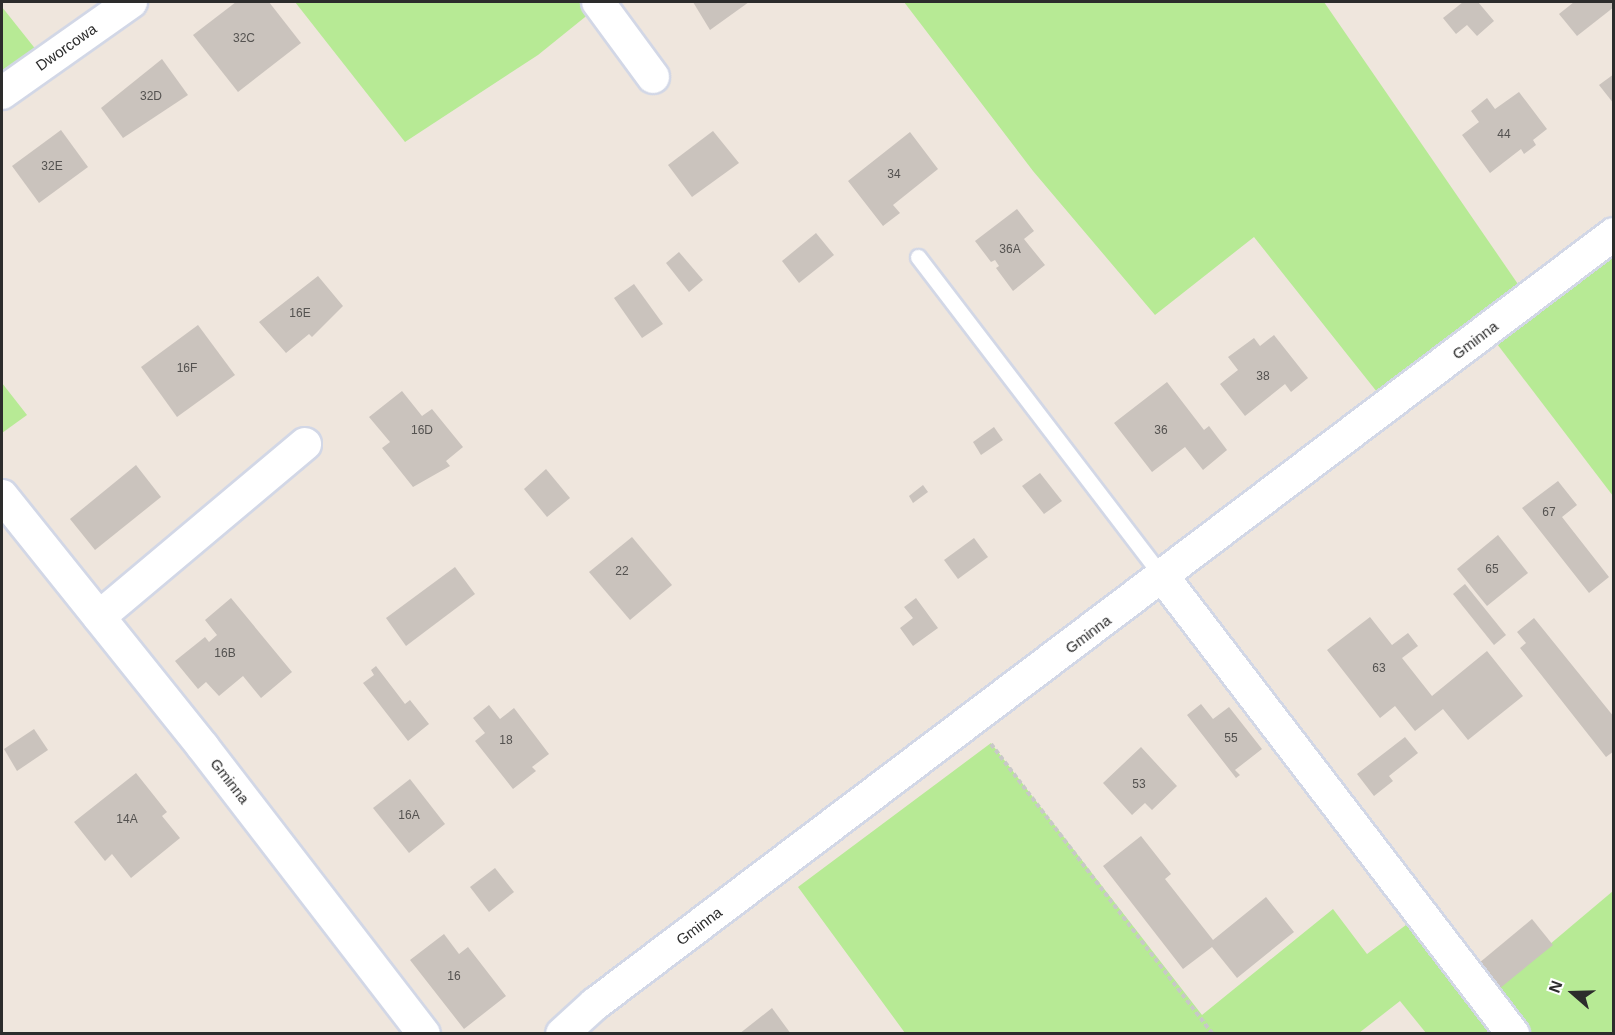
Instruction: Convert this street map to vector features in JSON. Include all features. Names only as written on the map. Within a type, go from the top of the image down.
[{"type":"street","name":"Dworcowa","points":[[2,93],[131,2]]},
{"type":"street","points":[[598,2],[653,76]]},
{"type":"street","name":"Gminna","points":[[570,1031],[603,999],[1614,234]]},
{"type":"street","points":[[99,617],[305,444]]},
{"type":"street","name":"Gminna","points":[[2,496],[424,1034]]},
{"type":"street","points":[[1163,577],[1513,1034]]},
{"type":"lane","points":[[918,257],[1163,577]]},
{"type":"path","points":[[973,721],[1213,1034]]},
{"type":"green space","points":[[295,2],[588,2],[595,9],[538,55],[405,142]]},
{"type":"green space","points":[[904,2],[1324,2],[1522,290],[1381,397],[1254,237],[1155,315],[1033,171]]},
{"type":"green space","points":[[2,7],[41,56],[2,83]]},
{"type":"green space","points":[[1613,245],[1613,496],[1494,340]]},
{"type":"green space","points":[[2,383],[27,415],[2,433]]},
{"type":"green space","points":[[991,743],[1202,1015],[1333,909],[1367,954],[1414,919],[1504,1033],[1426,1033],[1400,1001],[1359,1033],[905,1033],[798,887]]},
{"type":"green space","points":[[1613,891],[1613,1033],[1523,1033],[1492,993]]},
{"type":"building","points":[[236,2],[269,2],[301,43],[238,92],[193,35]]},
{"type":"building","points":[[693,2],[749,2],[710,30]]},
{"type":"building","points":[[1463,2],[1478,2],[1494,21],[1477,36],[1467,25],[1456,34],[1443,18]]},
{"type":"building","points":[[1574,2],[1614,2],[1614,7],[1577,36],[1559,14]]},
{"type":"building","points":[[162,59],[188,95],[123,138],[101,108]]},
{"type":"building","points":[[1614,74],[1614,104],[1599,85]]},
{"type":"building","points":[[1519,92],[1547,129],[1533,140],[1536,145],[1524,154],[1521,149],[1490,173],[1462,135],[1479,122],[1471,111],[1487,98],[1495,109]]},
{"type":"building","points":[[61,130],[88,167],[39,203],[12,166]]},
{"type":"building","points":[[713,131],[739,163],[692,197],[668,165]]},
{"type":"building","points":[[910,132],[938,169],[893,205],[900,213],[883,226],[848,181]]},
{"type":"building","points":[[1017,209],[1034,231],[1024,239],[1045,265],[1013,291],[996,268],[999,266],[995,260],[991,262],[975,241]]},
{"type":"building","points":[[816,233],[834,255],[799,283],[782,261]]},
{"type":"building","points":[[679,252],[703,280],[689,292],[666,263]]},
{"type":"building","points":[[318,276],[343,306],[312,337],[309,334],[286,353],[259,322]]},
{"type":"building","points":[[634,284],[663,324],[642,338],[614,298]]},
{"type":"building","points":[[198,325],[235,375],[177,417],[141,367]]},
{"type":"building","points":[[1274,335],[1308,378],[1291,392],[1285,384],[1245,416],[1220,384],[1238,370],[1228,357],[1254,338],[1260,346]]},
{"type":"building","points":[[1167,382],[1204,430],[1209,426],[1227,450],[1203,470],[1185,447],[1152,472],[1114,423]]},
{"type":"building","points":[[402,391],[422,416],[432,409],[463,447],[446,461],[450,466],[413,487],[382,448],[390,442],[369,417]]},
{"type":"building","points":[[994,427],[1003,440],[981,455],[973,442]]},
{"type":"building","points":[[136,465],[161,497],[95,550],[70,519]]},
{"type":"building","points":[[546,469],[570,498],[547,517],[524,489]]},
{"type":"building","points":[[1040,473],[1062,501],[1044,514],[1022,486]]},
{"type":"building","points":[[1558,481],[1577,505],[1562,517],[1609,577],[1589,593],[1522,508]]},
{"type":"building","points":[[923,485],[928,492],[913,503],[909,496]]},
{"type":"building","points":[[1498,535],[1528,573],[1487,606],[1457,569]]},
{"type":"building","points":[[632,537],[672,585],[630,620],[589,572]]},
{"type":"building","points":[[974,538],[988,557],[958,579],[944,560]]},
{"type":"building","points":[[455,567],[475,594],[406,646],[386,618]]},
{"type":"building","points":[[1465,584],[1506,635],[1494,645],[1453,594]]},
{"type":"building","points":[[231,598],[292,672],[261,698],[243,676],[219,696],[206,682],[198,689],[175,661],[205,637],[209,642],[217,635],[205,620]]},
{"type":"building","points":[[916,598],[938,628],[913,646],[900,628],[913,618],[904,607]]},
{"type":"building","points":[[1370,617],[1392,645],[1408,633],[1418,646],[1402,658],[1432,696],[1487,651],[1523,696],[1468,740],[1443,709],[1415,731],[1395,706],[1380,718],[1327,650]]},
{"type":"building","points":[[1534,618],[1614,717],[1614,751],[1606,757],[1520,648],[1526,643],[1517,632]]},
{"type":"building","points":[[376,666],[405,704],[410,700],[429,724],[408,741],[363,683],[374,675],[371,670]]},
{"type":"building","points":[[1201,704],[1213,719],[1229,707],[1262,749],[1235,770],[1240,775],[1236,778],[1187,715]]},
{"type":"building","points":[[489,705],[500,719],[514,708],[549,754],[532,767],[536,771],[513,789],[475,741],[485,733],[473,718]]},
{"type":"building","points":[[34,729],[48,750],[17,771],[4,749]]},
{"type":"building","points":[[1405,737],[1418,753],[1389,776],[1393,781],[1374,796],[1357,774]]},
{"type":"building","points":[[1141,747],[1177,786],[1152,810],[1145,803],[1132,815],[1103,783]]},
{"type":"building","points":[[136,773],[167,812],[162,816],[180,838],[131,878],[112,854],[105,861],[74,822]]},
{"type":"building","points":[[410,779],[445,824],[409,853],[373,808]]},
{"type":"building","points":[[1141,836],[1171,874],[1165,879],[1213,940],[1266,897],[1294,932],[1237,978],[1212,947],[1183,969],[1103,866]]},
{"type":"building","points":[[495,868],[514,892],[489,912],[470,887]]},
{"type":"building","points":[[1532,919],[1553,945],[1494,993],[1473,968]]},
{"type":"building","points":[[444,934],[459,954],[468,947],[506,996],[464,1029],[410,960]]},
{"type":"building","points":[[772,1008],[791,1034],[739,1034]]}]
